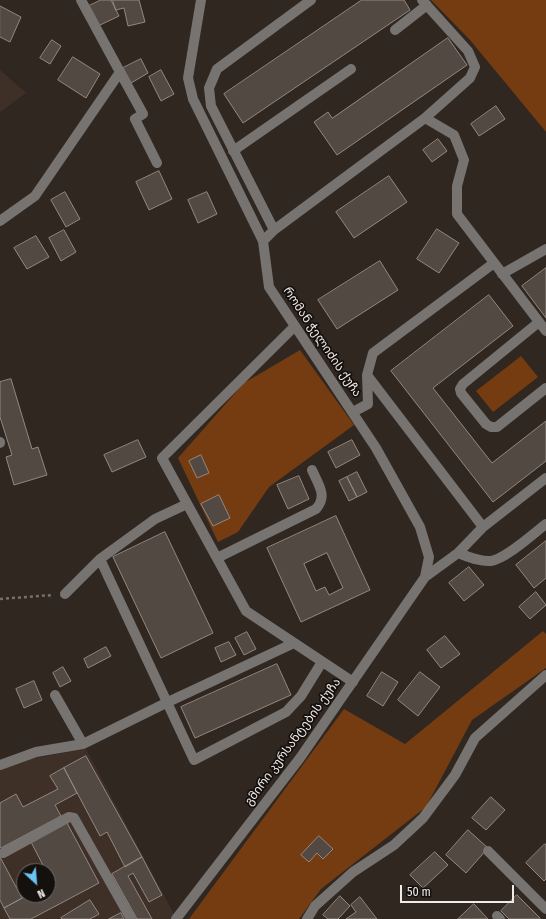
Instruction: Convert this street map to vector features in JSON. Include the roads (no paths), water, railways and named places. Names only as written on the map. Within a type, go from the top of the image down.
[{"type":"street","points":[[81,0],[143,114],[135,119],[157,163]]},
{"type":"street","name":"რომან ჭელიძის ქუჩა","points":[[201,0],[188,78],[193,99],[263,241],[269,287],[376,448],[420,527],[429,557],[425,577]]},
{"type":"street","points":[[274,230],[211,106],[209,88],[216,69],[311,0]]},
{"type":"street","points":[[263,241],[274,230],[425,118],[470,78],[475,67],[468,51],[424,2],[395,30]]},
{"type":"street","points":[[234,151],[351,69]]},
{"type":"street","points":[[0,221],[35,196],[120,72]]},
{"type":"street","points":[[425,118],[454,135],[464,160],[457,186],[457,214],[546,331]]},
{"type":"street","points":[[502,274],[546,249]]},
{"type":"street","points":[[353,412],[368,404],[368,375],[373,353],[494,263]]},
{"type":"street","points":[[539,322],[463,384],[460,389],[486,424],[491,427],[498,427],[546,388]]},
{"type":"street","points":[[295,326],[162,458],[246,611],[353,682]]},
{"type":"street","points":[[368,375],[483,527]]},
{"type":"street","points":[[217,558],[316,509],[321,503],[323,496],[312,470]]},
{"type":"street","points":[[425,577],[458,554],[483,527],[546,478]]},
{"type":"street","points":[[65,594],[100,559],[155,519],[187,504]]},
{"type":"street","points":[[458,554],[478,560],[492,561],[503,557],[546,524]]},
{"type":"street","points":[[100,559],[194,760],[286,712],[301,696],[322,662]]},
{"type":"street","name":"გმირი კურსანტების ქუჩა","points":[[176,919],[300,758],[425,577]]},
{"type":"street","points":[[0,765],[36,752],[83,744],[294,643]]},
{"type":"street","points":[[307,919],[315,906],[353,872],[394,845],[424,818],[455,775],[475,738],[546,675]]},
{"type":"street","points":[[55,695],[83,744]]},
{"type":"street","points":[[3,853],[69,817],[74,818],[131,919]]},
{"type":"street","points":[[488,851],[546,909]]}]
